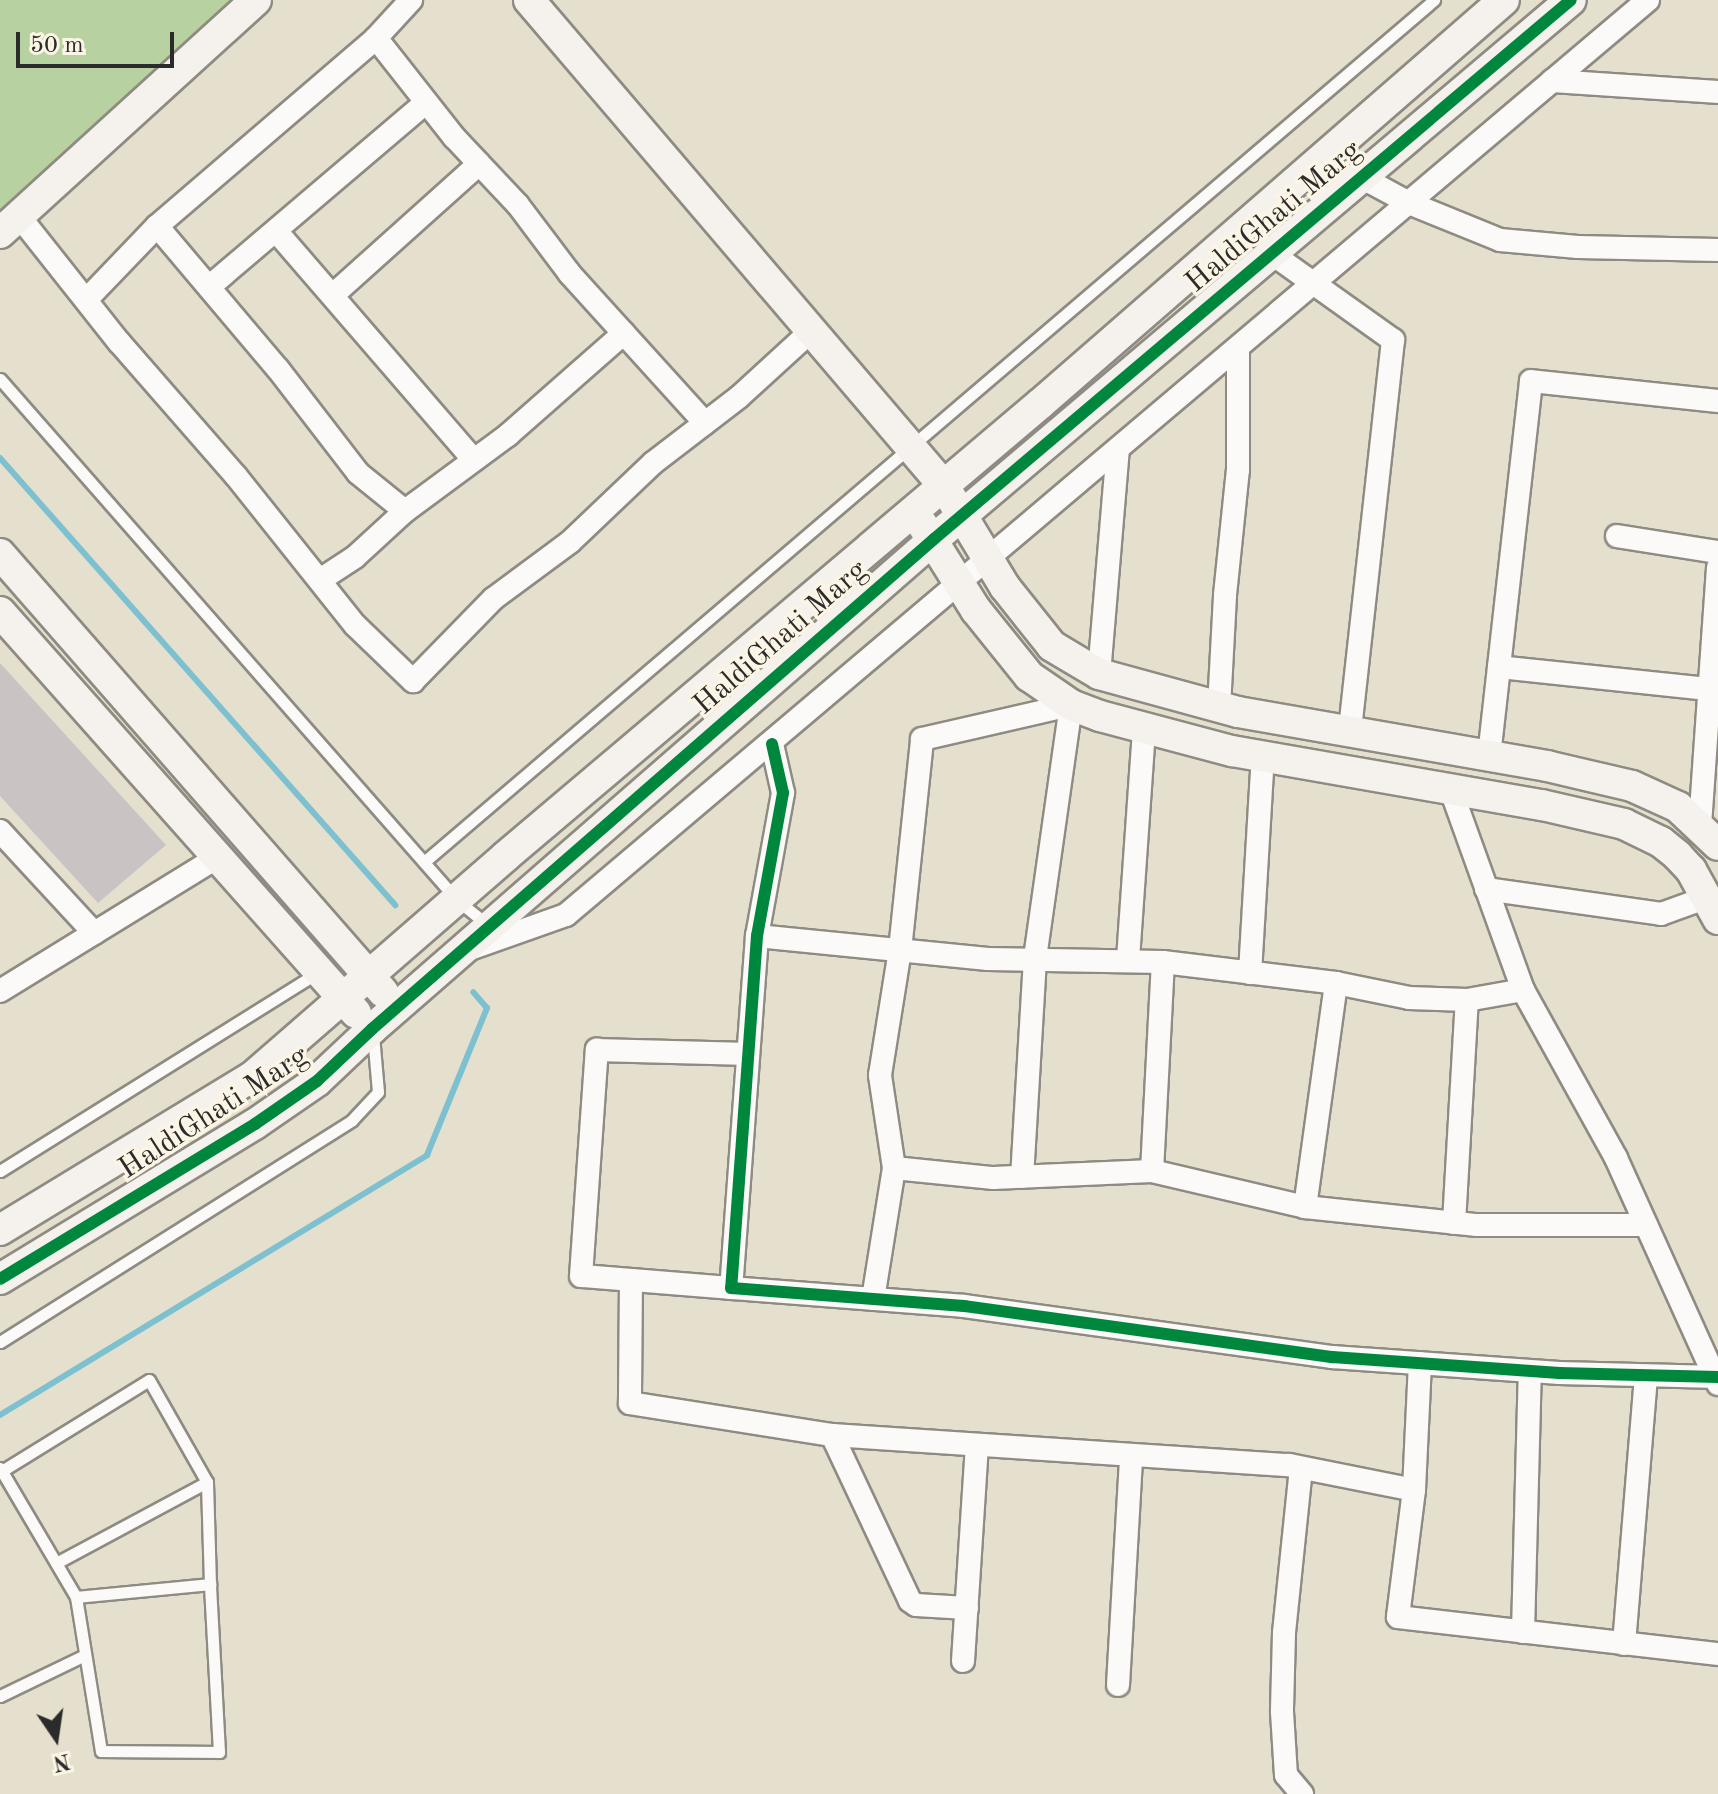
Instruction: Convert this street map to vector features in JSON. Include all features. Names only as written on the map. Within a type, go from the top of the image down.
[{"type":"street","points":[[256,0],[9,225],[87,299],[355,625],[413,681],[493,599],[570,542],[653,463],[705,423],[811,331]]},
{"type":"street","points":[[87,299],[157,226],[376,38],[411,0]]},
{"type":"street","points":[[529,0],[944,486],[1005,587],[1052,646],[1099,674],[1219,707],[1489,756],[1632,786],[1678,807],[1709,835]]},
{"type":"street","name":"HaldiGhati Marg","points":[[0,1230],[252,1077],[944,486],[1504,0]]},
{"type":"street","name":"HaldiGhati Marg","points":[[0,1279],[255,1124],[317,1081],[397,1007],[934,539],[1571,0]]},
{"type":"street","points":[[459,953],[566,915],[775,754],[961,584],[1648,0]]},
{"type":"street","points":[[376,38],[426,102],[518,205],[570,274],[705,423]]},
{"type":"street","points":[[1552,81],[1718,92]]},
{"type":"street","points":[[209,287],[426,102]]},
{"type":"street","points":[[334,294],[479,164]]},
{"type":"street","points":[[1361,177],[1409,203],[1500,240],[1578,247],[1718,250]]},
{"type":"street","points":[[157,226],[358,473],[405,511]]},
{"type":"street","points":[[277,232],[334,294],[427,409],[474,460]]},
{"type":"street","points":[[1271,253],[1393,340],[1350,731]]},
{"type":"street","points":[[320,580],[355,557],[405,511],[555,396],[624,333]]},
{"type":"street","points":[[1219,707],[1225,595],[1238,470],[1238,348]]},
{"type":"street","points":[[1489,756],[1531,381],[1718,401]]},
{"type":"street","points":[[1099,674],[1118,450]]},
{"type":"street","points":[[913,512],[934,539],[976,610],[1029,676],[1071,705],[1144,728],[1263,756],[1542,805],[1641,832],[1677,855],[1713,908],[1661,914],[1486,889]]},
{"type":"street","points":[[1617,536],[1718,552]]},
{"type":"street","points":[[0,554],[397,1007]]},
{"type":"street","points":[[1709,835],[1709,689],[1718,568]]},
{"type":"street","points":[[0,612],[342,1000],[372,1029]]},
{"type":"street","points":[[1499,667],[1709,689]]},
{"type":"street","points":[[873,1299],[894,1168],[880,1075],[900,950],[922,739],[1071,705]]},
{"type":"street","points":[[1022,1177],[1035,959],[1071,705]]},
{"type":"street","points":[[1128,959],[1144,728]]},
{"type":"street","points":[[731,1288],[757,936],[783,793],[775,754]]},
{"type":"street","points":[[1250,973],[1263,756]]},
{"type":"street","points":[[748,1054],[597,1050],[581,1276],[964,1306],[1332,1357],[1717,1380],[1616,1158],[1523,990],[1451,790]]},
{"type":"street","points":[[0,831],[94,933]]},
{"type":"street","points":[[0,991],[216,858]]},
{"type":"street","points":[[757,936],[988,959],[1163,962],[1336,983],[1409,998],[1467,1000],[1523,990]]},
{"type":"street","points":[[1152,1171],[1163,962]]},
{"type":"street","points":[[1305,1207],[1336,983]]},
{"type":"street","points":[[1454,1223],[1467,1000]]},
{"type":"street","points":[[894,1168],[993,1178],[1152,1171],[1305,1207],[1454,1223],[1646,1225]]},
{"type":"street","points":[[631,1280],[630,1403],[832,1435],[1301,1468],[1414,1490]]},
{"type":"street","points":[[1420,1363],[1414,1490],[1398,1617],[1718,1654]]},
{"type":"street","points":[[1523,1632],[1530,1371]]},
{"type":"street","points":[[1624,1644],[1646,1376]]},
{"type":"street","points":[[832,1435],[910,1601],[916,1605],[967,1608]]},
{"type":"street","points":[[963,1661],[977,1446]]},
{"type":"street","points":[[1118,1685],[1131,1457]]},
{"type":"street","points":[[1301,1468],[1284,1633],[1282,1712],[1286,1775],[1302,1794]]},
{"type":"lane","points":[[424,862],[1434,0]]},
{"type":"lane","points":[[0,379],[457,900],[490,926]]},
{"type":"lane","points":[[0,1171],[318,973]]},
{"type":"lane","points":[[0,1342],[352,1120],[378,1092],[372,1029]]},
{"type":"lane","points":[[149,1380],[207,1482],[219,1752],[101,1751],[76,1597],[1,1470],[149,1380]]},
{"type":"lane","points":[[56,1563],[207,1482]]},
{"type":"lane","points":[[76,1597],[210,1584]]},
{"type":"lane","points":[[0,1696],[85,1655]]},
{"type":"green space","points":[[0,0],[233,0],[0,228]]},
{"type":"building","points":[[0,663],[166,845],[98,903],[0,796]]},
{"type":"waterway","points":[[0,458],[395,905]]},
{"type":"waterway","points":[[0,1415],[427,1155],[487,1008],[473,992]]},
{"type":"cycle path","points":[[0,1279],[255,1124],[317,1081],[372,1029],[934,539],[1571,0]]},
{"type":"cycle path","points":[[772,744],[783,793],[757,936],[731,1288],[964,1306],[1332,1357],[1559,1373],[1718,1377]]}]
